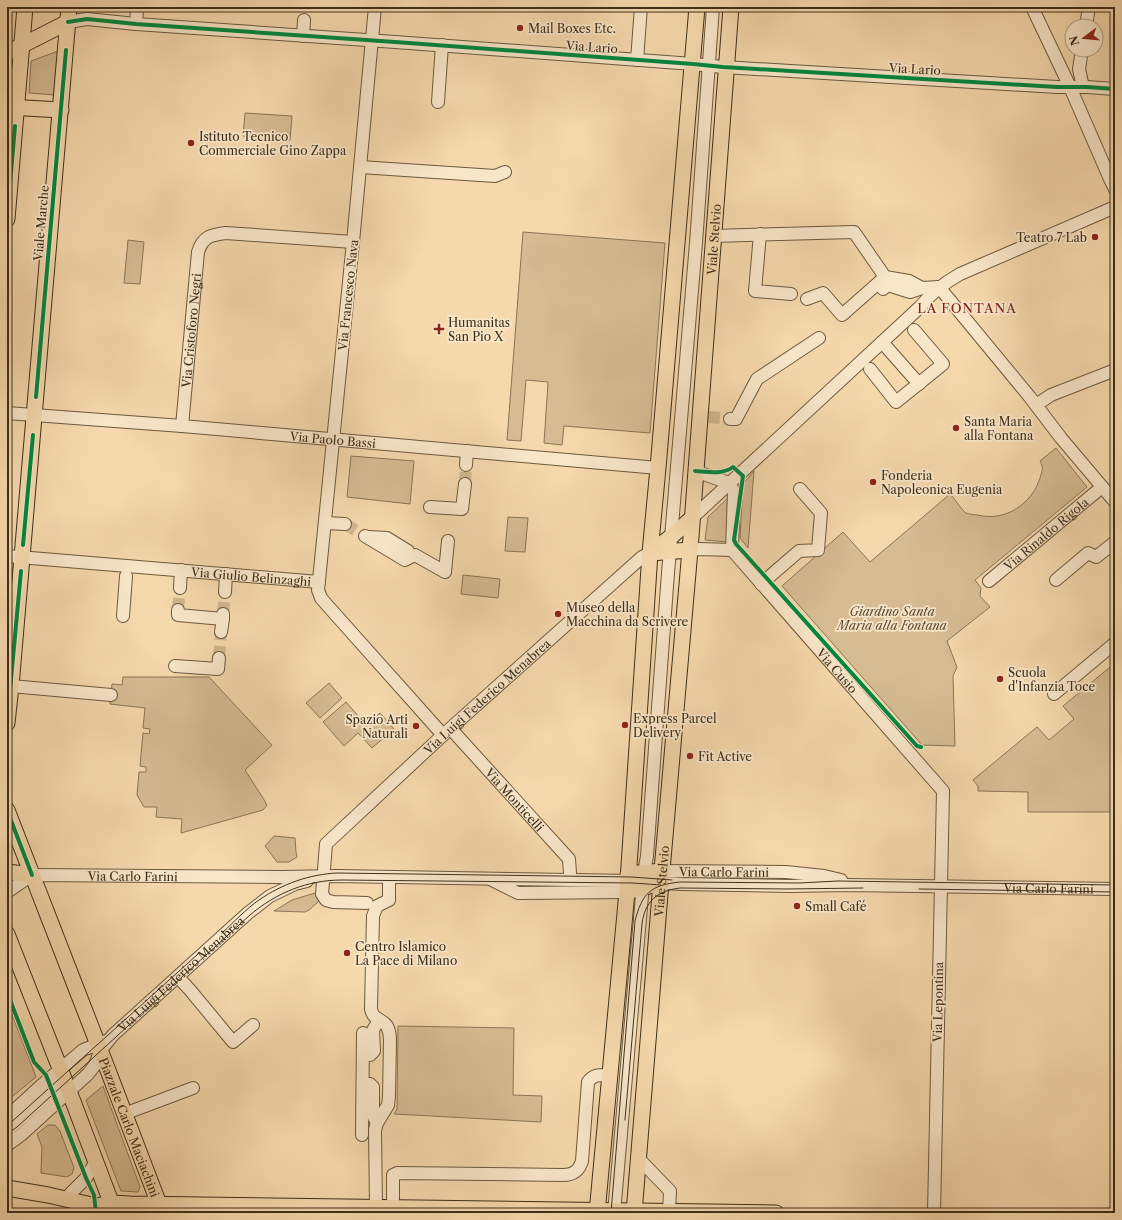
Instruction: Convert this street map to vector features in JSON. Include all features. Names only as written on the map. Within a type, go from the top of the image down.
[{"type":"main road","points":[[7,219],[12,107],[22,45],[25,7]]},
{"type":"main road","name":"Viale Marche","points":[[7,724],[69,7]]},
{"type":"main road","points":[[597,1212],[628,882],[650,553],[698,7]]},
{"type":"main road","name":"Viale Stelvio","points":[[634,1212],[661,877],[690,550],[695,471],[703,416],[713,236],[731,7]]},
{"type":"main road","points":[[7,54],[68,22]]},
{"type":"main road","points":[[12,107],[60,110]]},
{"type":"main road","points":[[650,553],[692,518]]},
{"type":"main road","points":[[650,553],[690,550]]},
{"type":"main road","name":"Piazzale Carlo Maciachini","points":[[7,810],[160,1209],[113,1208],[96,1206],[48,1195],[7,1188]]},
{"type":"main road","points":[[7,872],[32,875]]},
{"type":"main road","name":"Via Carlo Farini","points":[[628,882],[644,881],[661,877]]},
{"type":"main road","points":[[7,934],[65,1076],[113,1208]]},
{"type":"main road","name":"Piazzale Carlo Maciachini","points":[[48,1195],[94,1195],[103,1198],[113,1208]]},
{"type":"main road","points":[[160,1209],[376,1207],[597,1212],[776,1213]]},
{"type":"street","name":"Via Francesco Nava","points":[[319,582],[375,7]]},
{"type":"street","points":[[637,60],[641,7]]},
{"type":"street","name":"Viale Stelvio","points":[[614,1212],[644,881],[713,7]]},
{"type":"street","points":[[1032,7],[1070,87],[1115,189]]},
{"type":"street","points":[[1087,18],[1089,7]]},
{"type":"street","points":[[136,24],[137,9]]},
{"type":"street","name":"Via Lario","points":[[68,22],[87,20],[442,45],[693,64],[726,68],[1115,89]]},
{"type":"street","points":[[303,36],[304,20]]},
{"type":"street","points":[[438,102],[442,45]]},
{"type":"street","points":[[1081,58],[1079,69],[1083,87]]},
{"type":"street","points":[[360,167],[494,176],[505,172]]},
{"type":"street","points":[[692,518],[920,307],[939,287],[960,274],[1115,207]]},
{"type":"street","points":[[713,236],[854,232],[885,277],[909,281],[922,288]]},
{"type":"street","name":"Via Cristoforo Negri","points":[[182,426],[198,252],[201,244],[207,238],[215,234],[226,233],[353,242]]},
{"type":"street","points":[[760,234],[755,291],[790,294]]},
{"type":"street","points":[[807,299],[823,293],[842,314],[885,277]]},
{"type":"street","points":[[853,316],[888,285],[910,292],[922,288],[939,287]]},
{"type":"street","points":[[939,287],[1115,502]]},
{"type":"street","points":[[870,368],[896,402],[943,364],[914,330]]},
{"type":"street","points":[[730,419],[736,419],[757,379],[819,338]]},
{"type":"street","points":[[882,342],[919,384]]},
{"type":"street","points":[[1036,405],[1051,395],[1115,370]]},
{"type":"street","name":"Via Paolo Bassi","points":[[7,413],[182,426],[658,468]]},
{"type":"street","points":[[466,466],[467,451]]},
{"type":"street","points":[[690,550],[732,550],[734,492],[729,483],[695,471]]},
{"type":"street","points":[[430,507],[462,509],[465,484]]},
{"type":"street","name":"Via Rinaldo Rigola","points":[[989,581],[1102,487]]},
{"type":"street","points":[[761,584],[799,551],[818,550],[821,513],[800,489]]},
{"type":"street","points":[[325,523],[345,524]]},
{"type":"street","points":[[408,551],[387,538],[365,534],[405,560],[415,555],[445,572],[448,541]]},
{"type":"street","points":[[1056,580],[1088,552],[1096,557],[1115,542]]},
{"type":"street","name":"Via Cusio","points":[[732,550],[943,791]]},
{"type":"street","name":"Via Luigi Federico Menabrea","points":[[113,1035],[248,913],[270,896],[294,884],[324,877],[326,844],[447,732],[642,557],[650,553]]},
{"type":"street","name":"Via Giulio Belinzaghi","points":[[7,556],[319,582],[318,590],[327,605],[447,732]]},
{"type":"street","points":[[180,588],[181,570]]},
{"type":"street","points":[[225,592],[226,574]]},
{"type":"street","points":[[123,616],[126,576]]},
{"type":"street","points":[[178,610],[178,615],[223,617],[221,632]]},
{"type":"street","points":[[1054,694],[1115,643]]},
{"type":"street","points":[[175,666],[218,669],[219,658]]},
{"type":"street","points":[[11,686],[111,695]]},
{"type":"street","name":"Via Monticelli","points":[[447,732],[569,859],[570,873]]},
{"type":"street","name":"Via Lepontina","points":[[934,1213],[943,791]]},
{"type":"street","name":"Via Carlo Farini","points":[[661,877],[786,872],[831,877],[862,885],[1115,888]]},
{"type":"street","name":"Via Carlo Farini","points":[[489,879],[570,873],[628,882]]},
{"type":"street","points":[[7,892],[32,875]]},
{"type":"street","name":"Via Carlo Farini","points":[[32,875],[232,877],[338,876],[628,882]]},
{"type":"street","points":[[324,877],[322,894],[326,900],[333,902],[367,903]]},
{"type":"street","points":[[376,1207],[375,1130],[377,1123],[388,1105],[390,1032],[387,1026],[373,1015],[371,1009],[373,916],[377,906],[389,900],[389,877]]},
{"type":"street","points":[[178,977],[233,1042],[254,1025]]},
{"type":"street","points":[[363,1055],[370,1055],[374,1051],[373,1030],[379,1020]]},
{"type":"street","points":[[362,1135],[363,1033]]},
{"type":"street","name":"Piazzale Carlo Maciachini","points":[[7,1117],[65,1076],[92,1070],[99,1048],[113,1035]]},
{"type":"street","name":"Piazzale Carlo Maciachini","points":[[7,1145],[21,1135],[86,1048],[99,1048]]},
{"type":"street","points":[[393,1208],[393,1176],[397,1172],[563,1175],[574,1173],[579,1168],[582,1161],[588,1082],[593,1076],[610,1075]]},
{"type":"street","name":"Piazzale Carlo Maciachini","points":[[7,1131],[65,1076]]},
{"type":"street","points":[[363,1084],[370,1084],[373,1087],[373,1115],[377,1123]]},
{"type":"street","points":[[124,1114],[193,1088]]},
{"type":"street","points":[[638,1158],[670,1191],[676,1212]]},
{"type":"street","points":[[70,1194],[86,1178],[96,1160]]},
{"type":"green space","points":[[58,51],[54,95],[29,93],[31,61]]},
{"type":"green space","points":[[245,113],[292,116],[290,140],[243,136]]},
{"type":"green space","points":[[523,232],[665,243],[650,433],[564,426],[562,445],[544,443],[548,382],[526,380],[521,441],[507,440]]},
{"type":"green space","points":[[128,240],[144,242],[140,284],[124,283]]},
{"type":"green space","name":"Giardino Santa Maria alla Fontana","points":[[1056,448],[1087,487],[975,580],[981,588],[980,596],[990,607],[947,641],[957,667],[953,676],[955,746],[922,745],[782,586],[843,532],[870,562],[950,494],[964,511],[969,514],[998,516],[1016,509],[1031,496],[1036,487],[1042,470],[1040,461]]},
{"type":"green space","points":[[351,456],[414,461],[410,504],[347,497]]},
{"type":"green space","points":[[754,471],[748,548],[740,538],[743,484]]},
{"type":"green space","points":[[729,497],[727,542],[705,540],[708,517]]},
{"type":"green space","points":[[508,517],[528,518],[525,552],[505,551]]},
{"type":"green space","points":[[463,575],[500,579],[498,598],[461,594]]},
{"type":"green space","points":[[1115,663],[1115,812],[1028,812],[1028,792],[978,791],[978,786],[973,780],[1037,727],[1049,740],[1074,719],[1063,706]]},
{"type":"green space","points":[[123,677],[209,677],[272,745],[245,770],[267,805],[263,810],[181,833],[182,819],[156,817],[157,807],[144,807],[137,795],[139,772],[146,772],[146,767],[140,766],[143,733],[149,734],[150,729],[143,728],[145,708],[110,704],[112,684],[122,685]]},
{"type":"green space","points":[[329,683],[342,698],[320,718],[306,703]]},
{"type":"green space","points":[[346,702],[366,725],[380,713],[394,729],[372,748],[358,733],[344,746],[323,722]]},
{"type":"green space","points":[[274,836],[295,838],[297,857],[289,862],[277,862],[265,846]]},
{"type":"green space","points":[[315,893],[319,901],[305,912],[274,911],[292,900]]},
{"type":"green space","points":[[7,1001],[36,1077],[7,1101]]},
{"type":"green space","points":[[398,1026],[514,1028],[513,1095],[542,1096],[541,1122],[394,1114],[397,1109]]},
{"type":"green space","points":[[103,1086],[140,1187],[138,1192],[121,1191],[86,1100]]},
{"type":"green space","points":[[48,1125],[55,1125],[60,1131],[74,1168],[72,1174],[67,1177],[41,1173],[42,1147],[37,1134]]},
{"type":"tunnel","points":[[708,417],[730,419]]},
{"type":"tunnel","points":[[465,484],[466,465]]},
{"type":"tunnel","points":[[345,524],[365,536]]},
{"type":"tunnel","points":[[178,610],[180,588]]},
{"type":"tunnel","points":[[223,614],[225,592]]},
{"type":"tunnel","points":[[219,658],[221,632]]},
{"type":"tram line","points":[[222,933],[249,907],[268,894],[297,881],[317,875],[338,873],[632,877],[672,880]]},
{"type":"tram line","points":[[7,1134],[17,1127],[250,915],[270,900],[293,889],[317,882],[342,880],[633,883],[661,885]]},
{"type":"tram line","points":[[611,1213],[635,921],[645,897],[655,888],[670,883],[680,882],[799,883],[838,881],[1115,885]]},
{"type":"tram line","points":[[625,1120],[642,924],[646,909],[654,898],[672,889],[680,888],[863,888]]},
{"type":"tram line","points":[[919,889],[1115,892]]},
{"type":"tram line","points":[[7,1126],[198,954]]},
{"type":"cycle path","points":[[68,22],[87,19],[136,24],[723,67],[1057,87],[1115,89]]},
{"type":"cycle path","points":[[36,397],[66,50]]},
{"type":"cycle path","points":[[7,219],[15,126]]},
{"type":"cycle path","points":[[23,545],[33,435]]},
{"type":"cycle path","points":[[695,471],[720,472],[729,470],[733,467],[743,476],[734,540],[736,544],[917,746],[921,747]]},
{"type":"cycle path","points":[[7,723],[21,571]]},
{"type":"cycle path","points":[[7,810],[32,875]]},
{"type":"cycle path","points":[[7,992],[34,1062],[46,1075],[94,1195],[96,1213]]},
{"type":"place","name":"Mail Boxes Etc.","points":[[520,28]]},
{"type":"place","name":"Istituto Tecnico Commerciale Gino Zappa","points":[[191,143]]},
{"type":"place","name":"Teatro 7 Lab","points":[[1095,237]]},
{"type":"place","name":"Humanitas San Pio X","points":[[439,329]]},
{"type":"place","name":"Santa Maria alla Fontana","points":[[956,428]]},
{"type":"place","name":"Fonderia Napoleonica Eugenia","points":[[873,482]]},
{"type":"place","name":"Museo della Macchina da Scrivere","points":[[558,614]]},
{"type":"place","name":"Scuola d'Infanzia Toce","points":[[1000,679]]},
{"type":"place","name":"Express Parcel Delivery","points":[[625,725]]},
{"type":"place","name":"Spazio Arti Naturali","points":[[416,726]]},
{"type":"place","name":"Fit Active","points":[[690,756]]},
{"type":"place","name":"Small Café","points":[[797,906]]},
{"type":"place","name":"Centro Islamico La Pace di Milano","points":[[347,953]]},
{"type":"district","name":"LA FONTANA","points":[[967,308]]}]
